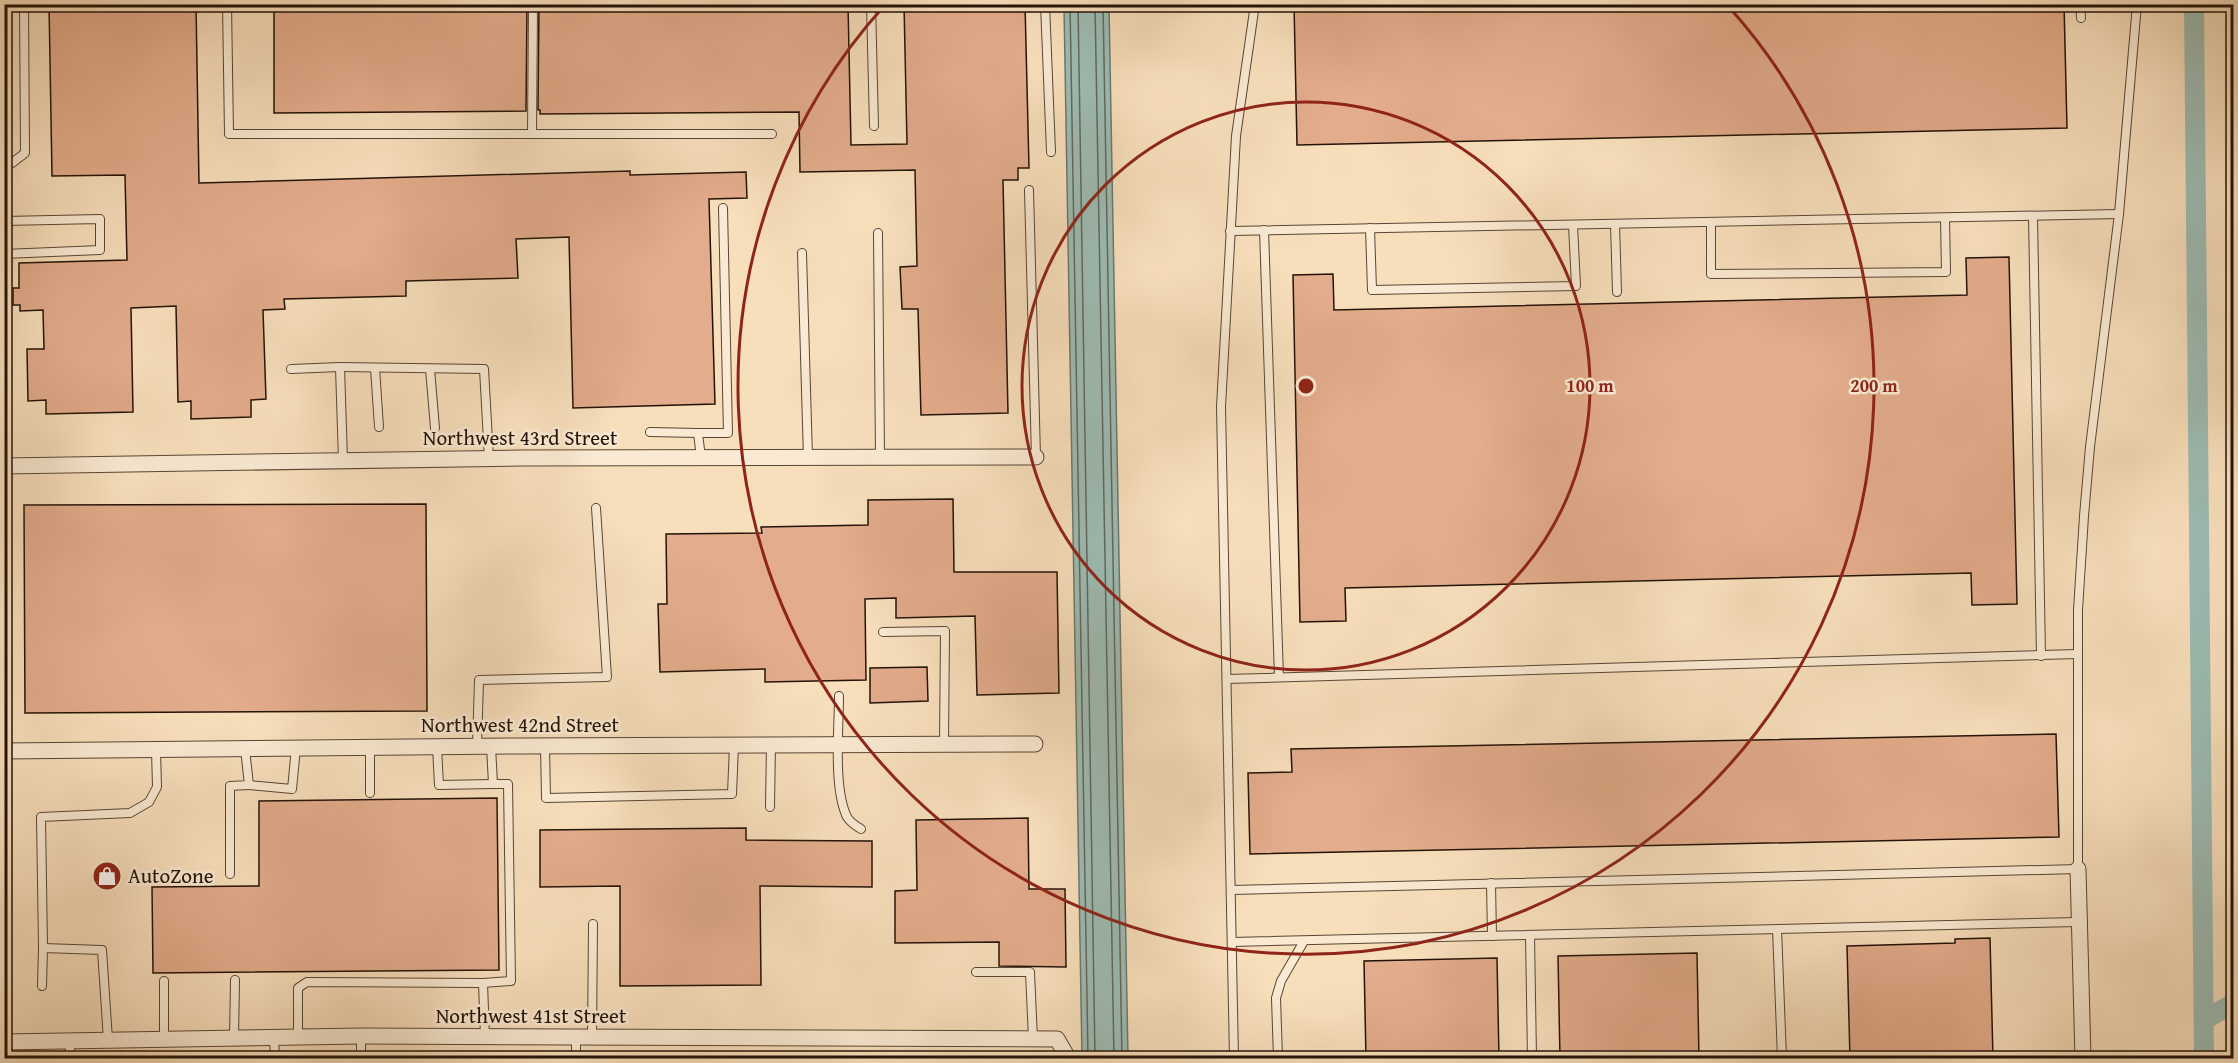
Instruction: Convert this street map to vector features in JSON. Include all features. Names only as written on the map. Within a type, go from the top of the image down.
[{"type":"street","name":"Northwest 43rd Street","points":[[4,466],[489,459],[1036,457]]},
{"type":"street","name":"Northwest 42nd Street","points":[[4,751],[1035,744]]},
{"type":"street","points":[[2078,869],[2083,1059]]},
{"type":"street","name":"Northwest 41st Street","points":[[4,1042],[361,1036],[1057,1039],[1068,1059]]},
{"type":"lane","points":[[4,163],[12,163],[25,153],[24,4]]},
{"type":"lane","points":[[227,4],[229,134],[772,134]]},
{"type":"lane","points":[[532,134],[533,4]]},
{"type":"lane","points":[[871,4],[874,126]]},
{"type":"lane","points":[[1045,4],[1052,152]]},
{"type":"lane","points":[[1234,1059],[1221,407],[1236,136],[1255,4]]},
{"type":"lane","points":[[2080,4],[2080,18]]},
{"type":"lane","points":[[1231,890],[2078,869],[2078,610],[2090,447],[2119,214],[2137,4]]},
{"type":"lane","points":[[1029,190],[1036,457]]},
{"type":"lane","points":[[650,432],[728,434],[723,208]]},
{"type":"lane","points":[[1230,231],[2119,214]]},
{"type":"lane","points":[[2033,216],[2041,656]]},
{"type":"lane","points":[[1711,222],[1711,274],[1946,272],[1945,218]]},
{"type":"lane","points":[[4,221],[100,219],[100,250],[4,254]]},
{"type":"lane","points":[[1615,224],[1617,292]]},
{"type":"lane","points":[[1370,228],[1372,290],[1576,286],[1573,225]]},
{"type":"lane","points":[[1264,230],[1279,677]]},
{"type":"lane","points":[[878,232],[880,458]]},
{"type":"lane","points":[[802,253],[808,458]]},
{"type":"lane","points":[[340,368],[343,461]]},
{"type":"lane","points":[[375,368],[379,427]]},
{"type":"lane","points":[[291,369],[484,369],[489,459]]},
{"type":"lane","points":[[430,369],[435,428]]},
{"type":"lane","points":[[698,434],[701,458]]},
{"type":"lane","points":[[493,784],[484,746],[479,680],[607,677],[596,508]]},
{"type":"lane","points":[[883,633],[945,631],[944,744]]},
{"type":"lane","points":[[1227,679],[2078,654]]},
{"type":"lane","points":[[839,696],[838,745],[841,795],[848,818],[861,829]]},
{"type":"lane","points":[[545,746],[546,798],[732,794],[734,745]]},
{"type":"lane","points":[[770,807],[771,745]]},
{"type":"lane","points":[[298,1037],[298,988],[307,982],[483,983],[511,981],[508,784],[439,785],[437,747]]},
{"type":"lane","points":[[230,874],[230,786],[249,785],[292,789],[296,748]]},
{"type":"lane","points":[[370,748],[370,794]]},
{"type":"lane","points":[[245,749],[249,785]]},
{"type":"lane","points":[[42,986],[41,817],[130,813],[149,802],[157,788],[156,750]]},
{"type":"lane","points":[[1491,883],[1492,936]]},
{"type":"lane","points":[[1232,942],[2080,922]]},
{"type":"lane","points":[[592,1038],[593,924]]},
{"type":"lane","points":[[1778,929],[1782,1059]]},
{"type":"lane","points":[[1530,935],[1532,1059]]},
{"type":"lane","points":[[1278,1059],[1276,998],[1281,981],[1304,941]]},
{"type":"lane","points":[[43,948],[102,950],[108,1040]]},
{"type":"lane","points":[[976,972],[1030,972],[1033,1039]]},
{"type":"lane","points":[[234,1038],[235,980]]},
{"type":"lane","points":[[164,981],[164,1039]]},
{"type":"lane","points":[[483,983],[485,1037]]},
{"type":"lane","points":[[361,1036],[361,1059]]},
{"type":"lane","points":[[274,1037],[275,1059]]},
{"type":"lane","points":[[576,1038],[576,1059]]},
{"type":"lane","points":[[70,1041],[70,1059]]},
{"type":"path","points":[[2230,4],[2234,125]]},
{"type":"water","points":[[1064,5],[1109,5],[1128,1058],[1082,1058]]},
{"type":"building","points":[[49,4],[196,4],[199,183],[630,171],[630,175],[746,172],[747,198],[709,199],[715,404],[573,408],[569,237],[516,239],[518,278],[406,281],[406,296],[284,299],[285,309],[263,310],[266,399],[251,400],[251,417],[191,419],[191,401],[178,402],[176,306],[131,308],[133,412],[46,414],[46,400],[28,401],[27,349],[44,349],[43,310],[20,311],[20,305],[13,305],[13,288],[19,288],[19,263],[127,260],[125,175],[52,176]]},
{"type":"building","points":[[274,4],[527,4],[526,111],[274,113]]},
{"type":"building","points":[[539,4],[848,4],[851,145],[907,144],[904,4],[1025,4],[1029,168],[1018,168],[1018,180],[1003,180],[1008,413],[921,415],[918,309],[902,309],[900,267],[917,266],[915,170],[800,172],[799,112],[540,114],[538,110]]},
{"type":"building","points":[[1294,4],[2064,4],[2067,128],[1297,145]]},
{"type":"building","points":[[2009,257],[2017,604],[1972,605],[1971,573],[1345,588],[1346,621],[1300,622],[1293,275],[1333,274],[1334,310],[1967,295],[1966,258]]},
{"type":"building","points":[[953,499],[954,572],[1057,572],[1059,693],[977,695],[975,616],[896,618],[896,598],[865,599],[866,680],[765,682],[765,669],[660,672],[658,604],[667,604],[666,534],[762,533],[761,527],[868,525],[868,500]]},
{"type":"building","points":[[426,504],[427,711],[25,713],[24,505]]},
{"type":"building","points":[[927,667],[928,701],[870,703],[870,668]]},
{"type":"building","points":[[2056,734],[2059,837],[1250,854],[1248,773],[1292,772],[1291,749]]},
{"type":"building","points":[[497,798],[499,970],[153,973],[152,887],[259,886],[259,801]]},
{"type":"building","points":[[1028,818],[1029,889],[1065,889],[1066,967],[999,966],[999,942],[895,943],[895,891],[917,890],[916,820]]},
{"type":"building","points":[[746,828],[746,840],[872,841],[872,887],[760,886],[761,985],[620,986],[620,886],[540,887],[540,830]]},
{"type":"building","points":[[1990,938],[1993,1059],[1850,1059],[1847,946],[1955,943],[1955,939]]},
{"type":"building","points":[[1697,953],[1699,1059],[1560,1059],[1558,956]]},
{"type":"building","points":[[1497,958],[1499,1059],[1366,1059],[1364,961]]},
{"type":"waterway","points":[[2194,4],[2204,1058]]},
{"type":"waterway","points":[[2204,1020],[2234,1003]]},
{"type":"place","name":"AutoZone","points":[[107,876]]}]
